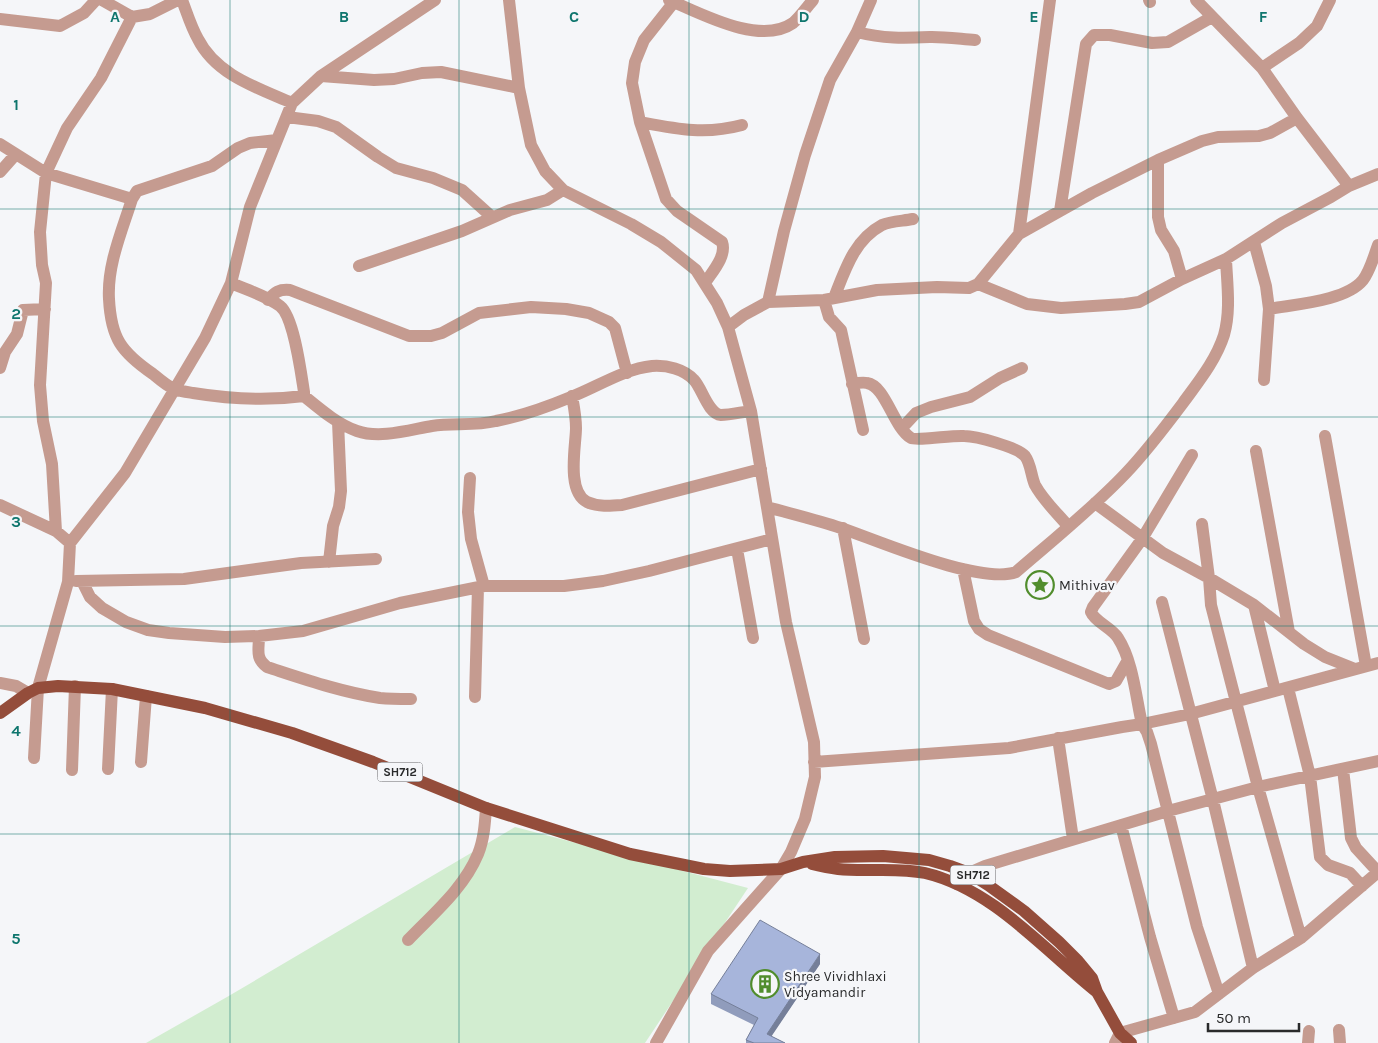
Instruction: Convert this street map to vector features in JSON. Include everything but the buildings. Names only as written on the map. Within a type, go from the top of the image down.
[{"type":"main road","name":"SH712","points":[[33,690],[75,686],[112,689],[204,708],[292,733],[373,762],[486,808],[630,854],[677,864],[730,871],[781,869],[803,862],[835,857],[883,856],[928,860],[969,873],[1024,911],[1078,961],[1092,978],[1118,1038],[1131,1043]]},
{"type":"main road","points":[[0,713],[33,690]]},
{"type":"main road","name":"SH712","points":[[803,862],[838,869],[887,869],[924,873],[957,884],[986,901],[1034,937],[1097,992]]},
{"type":"street","points":[[0,19],[12,22],[60,26],[84,13],[96,0]]},
{"type":"street","points":[[102,0],[132,17],[150,14],[180,0],[198,41],[220,66],[247,84],[292,103]]},
{"type":"street","points":[[34,758],[33,690],[68,582],[70,543],[125,473],[205,338],[231,284],[250,207],[292,103],[321,76],[435,0]]},
{"type":"street","points":[[510,0],[519,88],[531,145],[545,171],[563,190],[631,224],[661,242],[696,270],[717,303],[728,327],[751,411],[786,622],[814,742],[815,777],[805,819],[791,852],[781,869],[708,951],[656,1043]]},
{"type":"street","points":[[705,284],[724,248],[722,242],[677,211],[666,199],[640,122],[632,83],[634,62],[644,40],[678,2],[740,29],[766,32],[779,30],[794,22],[813,0]]},
{"type":"street","points":[[768,302],[804,155],[830,80],[857,32],[870,0]]},
{"type":"street","points":[[1018,234],[1050,0]]},
{"type":"street","points":[[1196,0],[1262,68],[1297,118],[1349,186]]},
{"type":"street","points":[[1262,68],[1299,43],[1317,26],[1330,0]]},
{"type":"street","points":[[56,531],[52,464],[43,421],[40,385],[46,283],[42,265],[40,232],[46,173],[67,128],[101,78],[132,17]]},
{"type":"street","points":[[1060,211],[1086,44],[1094,35],[1110,35],[1152,43],[1168,42],[1212,17]]},
{"type":"street","points":[[857,32],[878,38],[933,37],[975,40]]},
{"type":"street","points":[[321,76],[374,80],[441,72],[519,88]]},
{"type":"street","points":[[287,117],[318,121],[336,128],[396,168],[433,178],[462,190],[492,217]]},
{"type":"street","points":[[728,327],[744,315],[768,302],[829,299],[877,290],[937,286],[969,288],[978,284],[1018,234],[1158,160],[1202,141],[1218,137],[1259,136],[1270,133],[1297,118]]},
{"type":"street","points":[[640,122],[687,131],[726,130],[742,126]]},
{"type":"street","points":[[277,140],[250,143],[238,148],[212,166],[137,191],[132,199],[111,266],[109,298],[112,328],[121,347],[132,359],[175,389],[212,396],[244,398],[272,399],[304,396],[338,422],[358,432],[377,434],[445,424],[494,422],[530,412],[627,373],[651,366],[663,366],[682,371],[695,380],[713,412],[720,415],[751,411]]},
{"type":"street","points":[[0,144],[46,173],[132,199]]},
{"type":"street","points":[[0,172],[16,154]]},
{"type":"street","points":[[1158,160],[1158,216],[1161,230],[1174,251],[1182,279]]},
{"type":"street","points":[[978,284],[1027,304],[1061,308],[1139,302],[1182,279],[1226,259],[1282,223],[1349,186],[1378,174]]},
{"type":"street","points":[[359,266],[462,231],[492,217],[547,200],[563,190]]},
{"type":"street","points":[[862,430],[841,330],[830,317],[829,299],[861,240],[883,225],[913,219]]},
{"type":"street","points":[[1254,242],[1266,286],[1269,309],[1264,380]]},
{"type":"street","points":[[1269,309],[1338,296],[1353,290],[1364,279],[1378,245]]},
{"type":"street","points":[[767,507],[843,528],[928,559],[963,569],[1000,575],[1016,572],[1096,503],[1126,474],[1158,436],[1216,356],[1224,333],[1228,304],[1226,259]]},
{"type":"street","points":[[231,284],[280,306],[289,319],[304,396]]},
{"type":"street","points":[[268,300],[274,292],[282,289],[290,290],[409,336],[431,336],[442,333],[479,313],[531,308],[566,309],[589,313],[609,322],[615,328],[627,373]]},
{"type":"street","points":[[0,368],[5,352],[17,334],[23,310],[45,309]]},
{"type":"street","points":[[902,428],[916,412],[970,397],[1000,378],[1022,368]]},
{"type":"street","points":[[852,384],[868,383],[874,386],[879,391],[896,422],[910,437],[918,440],[944,436],[966,436],[1016,450],[1025,456],[1034,483],[1043,497],[1068,526]]},
{"type":"street","points":[[572,396],[576,428],[573,456],[574,477],[580,494],[585,501],[601,506],[622,505],[761,469]]},
{"type":"street","points":[[329,562],[341,491],[338,422]]},
{"type":"street","points":[[1325,436],[1367,666]]},
{"type":"street","points":[[1256,450],[1290,632]]},
{"type":"street","points":[[1192,455],[1142,538],[1091,612],[1092,616],[1109,627],[1118,637],[1128,660],[1142,724],[1151,744],[1197,927],[1218,994]]},
{"type":"street","points":[[470,478],[468,512],[471,539],[481,587],[475,697]]},
{"type":"street","points":[[1096,503],[1163,553],[1254,605],[1325,657],[1367,666]]},
{"type":"street","points":[[0,504],[56,531],[70,543]]},
{"type":"street","points":[[1202,524],[1209,578],[1210,605],[1258,787],[1301,938]]},
{"type":"street","points":[[843,528],[864,639]]},
{"type":"street","points":[[82,581],[90,597],[102,608],[126,622],[148,630],[225,637],[259,636],[303,631],[400,602],[481,587],[564,586],[603,581],[738,549],[772,539]]},
{"type":"street","points":[[738,549],[753,638]]},
{"type":"street","points":[[68,582],[184,579],[301,563],[376,559]]},
{"type":"street","points":[[963,569],[974,621],[979,629],[988,635],[1109,684],[1116,681],[1128,660]]},
{"type":"street","points":[[1162,602],[1254,968]]},
{"type":"street","points":[[1254,605],[1310,776],[1320,857],[1328,864],[1350,873],[1362,886]]},
{"type":"street","points":[[259,636],[260,662],[267,667],[320,684],[363,694],[381,698],[411,699]]},
{"type":"street","points":[[814,762],[1009,748],[1190,714],[1367,666]]},
{"type":"street","points":[[0,683],[33,690]]},
{"type":"street","points":[[72,770],[75,686]]},
{"type":"street","points":[[108,769],[112,689]]},
{"type":"street","points":[[141,762],[146,696]]},
{"type":"street","points":[[1058,738],[1072,839]]},
{"type":"street","points":[[957,884],[969,873],[985,866],[1072,839],[1258,787],[1378,761]]},
{"type":"street","points":[[1118,1038],[1194,1012],[1254,968],[1301,938],[1362,886],[1377,877],[1351,838],[1343,768]]},
{"type":"street","points":[[408,940],[454,894],[468,874],[479,852],[483,838],[486,808]]},
{"type":"street","points":[[1121,825],[1150,937],[1174,1018]]},
{"type":"green space","points":[[515,827],[748,888],[645,1043],[146,1043],[227,997]]},
{"type":"place","name":"Mithivav","points":[[1040,585]]},
{"type":"place","name":"Shree Vividhlaxi Vidyamandir","points":[[765,984]]}]
